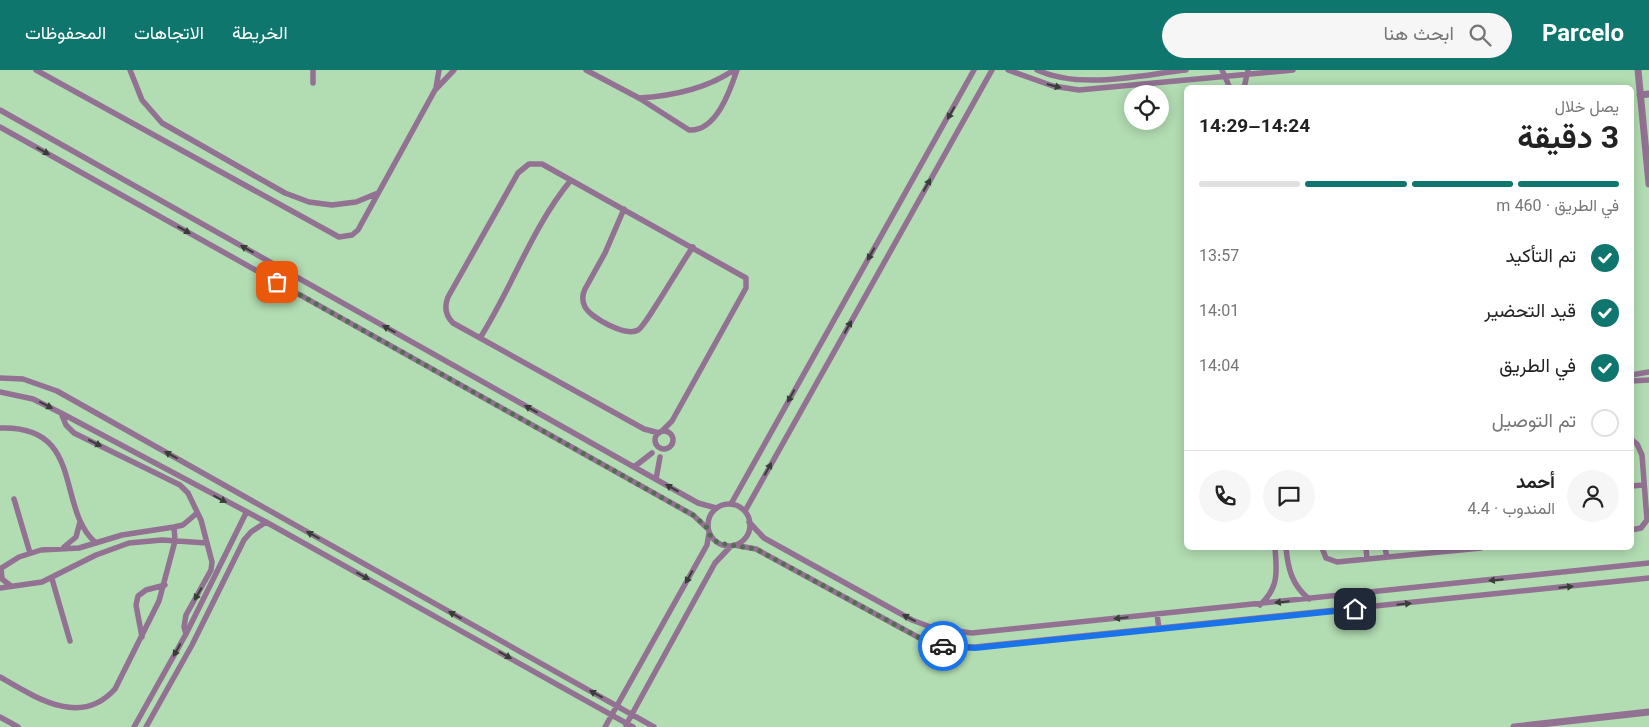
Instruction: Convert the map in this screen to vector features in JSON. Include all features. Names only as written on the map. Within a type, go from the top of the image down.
[{"type":"street","points":[[36,70],[333,235],[346,237],[358,230],[436,90],[454,70]]},
{"type":"street","points":[[130,70],[142,100],[162,123],[285,193],[308,202],[332,205],[356,202],[378,193]]},
{"type":"street","points":[[313,70],[313,83]]},
{"type":"street","points":[[436,90],[439,70]]},
{"type":"street","points":[[586,70],[639,98],[689,130],[697,131],[707,125],[721,106],[736,70]]},
{"type":"street","points":[[639,98],[668,95],[696,88],[736,70]]},
{"type":"street","points":[[731,504],[974,70]]},
{"type":"street","points":[[744,511],[992,70]]},
{"type":"street","points":[[1008,70],[1053,86],[1079,90],[1223,73],[1293,70]]},
{"type":"street","points":[[1036,70],[1061,79],[1086,81],[1186,70]]},
{"type":"street","points":[[1638,70],[1649,184]]},
{"type":"street","points":[[1245,85],[1248,72]]},
{"type":"street","points":[[1223,73],[1229,85]]},
{"type":"street","points":[[1640,95],[1649,94]]},
{"type":"street","points":[[0,110],[702,505],[716,508],[731,504],[744,511],[749,522],[764,538],[912,620],[933,628],[972,634],[1649,563]]},
{"type":"street","points":[[0,127],[693,515],[718,543],[756,549],[927,642],[944,646],[975,648],[1649,578]]},
{"type":"street","points":[[634,467],[655,447],[661,432],[672,420],[747,283],[742,274],[571,180],[538,163],[526,165],[518,173],[446,301],[446,310],[450,320],[644,429],[661,432],[671,435]]},
{"type":"street","points":[[480,338],[503,299],[540,224],[571,180]]},
{"type":"street","points":[[624,209],[612,239],[585,289],[583,297],[584,306],[590,312],[614,327],[631,333],[644,326],[672,276],[693,247]]},
{"type":"street","points":[[1634,374],[1649,372]]},
{"type":"street","points":[[0,378],[23,379],[57,391],[654,727]]},
{"type":"street","points":[[1634,381],[1649,380]]},
{"type":"street","points":[[0,392],[33,399],[266,522],[611,714],[628,726],[718,558],[746,536],[749,522]]},
{"type":"street","points":[[61,413],[66,425],[74,433],[180,485],[188,493],[206,533],[206,543],[212,566],[186,615],[186,634]]},
{"type":"street","points":[[656,479],[662,453],[672,444],[672,420]]},
{"type":"street","points":[[0,428],[24,430],[38,436],[52,447],[62,461],[80,520],[86,533],[96,543]]},
{"type":"street","points":[[644,429],[655,447],[662,453]]},
{"type":"street","points":[[1634,442],[1640,448],[1647,520],[1641,528],[1634,529]]},
{"type":"street","points":[[1634,486],[1644,486]]},
{"type":"street","points":[[14,499],[30,553]]},
{"type":"street","points":[[605,727],[707,545],[708,519],[716,508]]},
{"type":"street","points":[[11,586],[2,579],[1,568],[30,553],[63,548],[79,548],[135,532],[174,527],[183,524],[197,513]]},
{"type":"street","points":[[134,727],[186,634],[246,513]]},
{"type":"street","points":[[63,548],[76,537],[80,520]]},
{"type":"street","points":[[146,727],[192,645],[244,540],[251,532],[266,522]]},
{"type":"street","points":[[0,678],[56,709],[69,713],[92,710],[106,702],[115,689],[142,637],[165,584],[175,541],[174,527]]},
{"type":"street","points":[[162,529],[162,540]]},
{"type":"street","points":[[0,588],[32,585],[52,579],[84,561],[112,548],[129,543],[162,540],[206,543]]},
{"type":"street","points":[[79,548],[86,553],[84,561]]},
{"type":"street","points":[[1260,605],[1270,594],[1276,580],[1275,550]]},
{"type":"street","points":[[1286,550],[1291,577],[1301,593],[1309,599]]},
{"type":"street","points":[[1323,550],[1326,558],[1333,562],[1433,550]]},
{"type":"street","points":[[1366,550],[1367,559]]},
{"type":"street","points":[[1385,550],[1387,557]]},
{"type":"street","points":[[52,579],[70,641]]},
{"type":"street","points":[[142,637],[136,605],[138,596],[146,590],[165,584]]},
{"type":"street","points":[[1157,614],[1159,629]]},
{"type":"street","points":[[1514,727],[1576,723],[1649,712]]},
{"type":"street","points":[[0,716],[18,727]]},
{"type":"way so far","points":[[277,282],[693,515],[708,528],[711,537],[718,543],[727,546],[742,545],[756,549],[927,642],[943,646]]},
{"type":"route","points":[[943,646],[975,648],[1355,609]]}]
